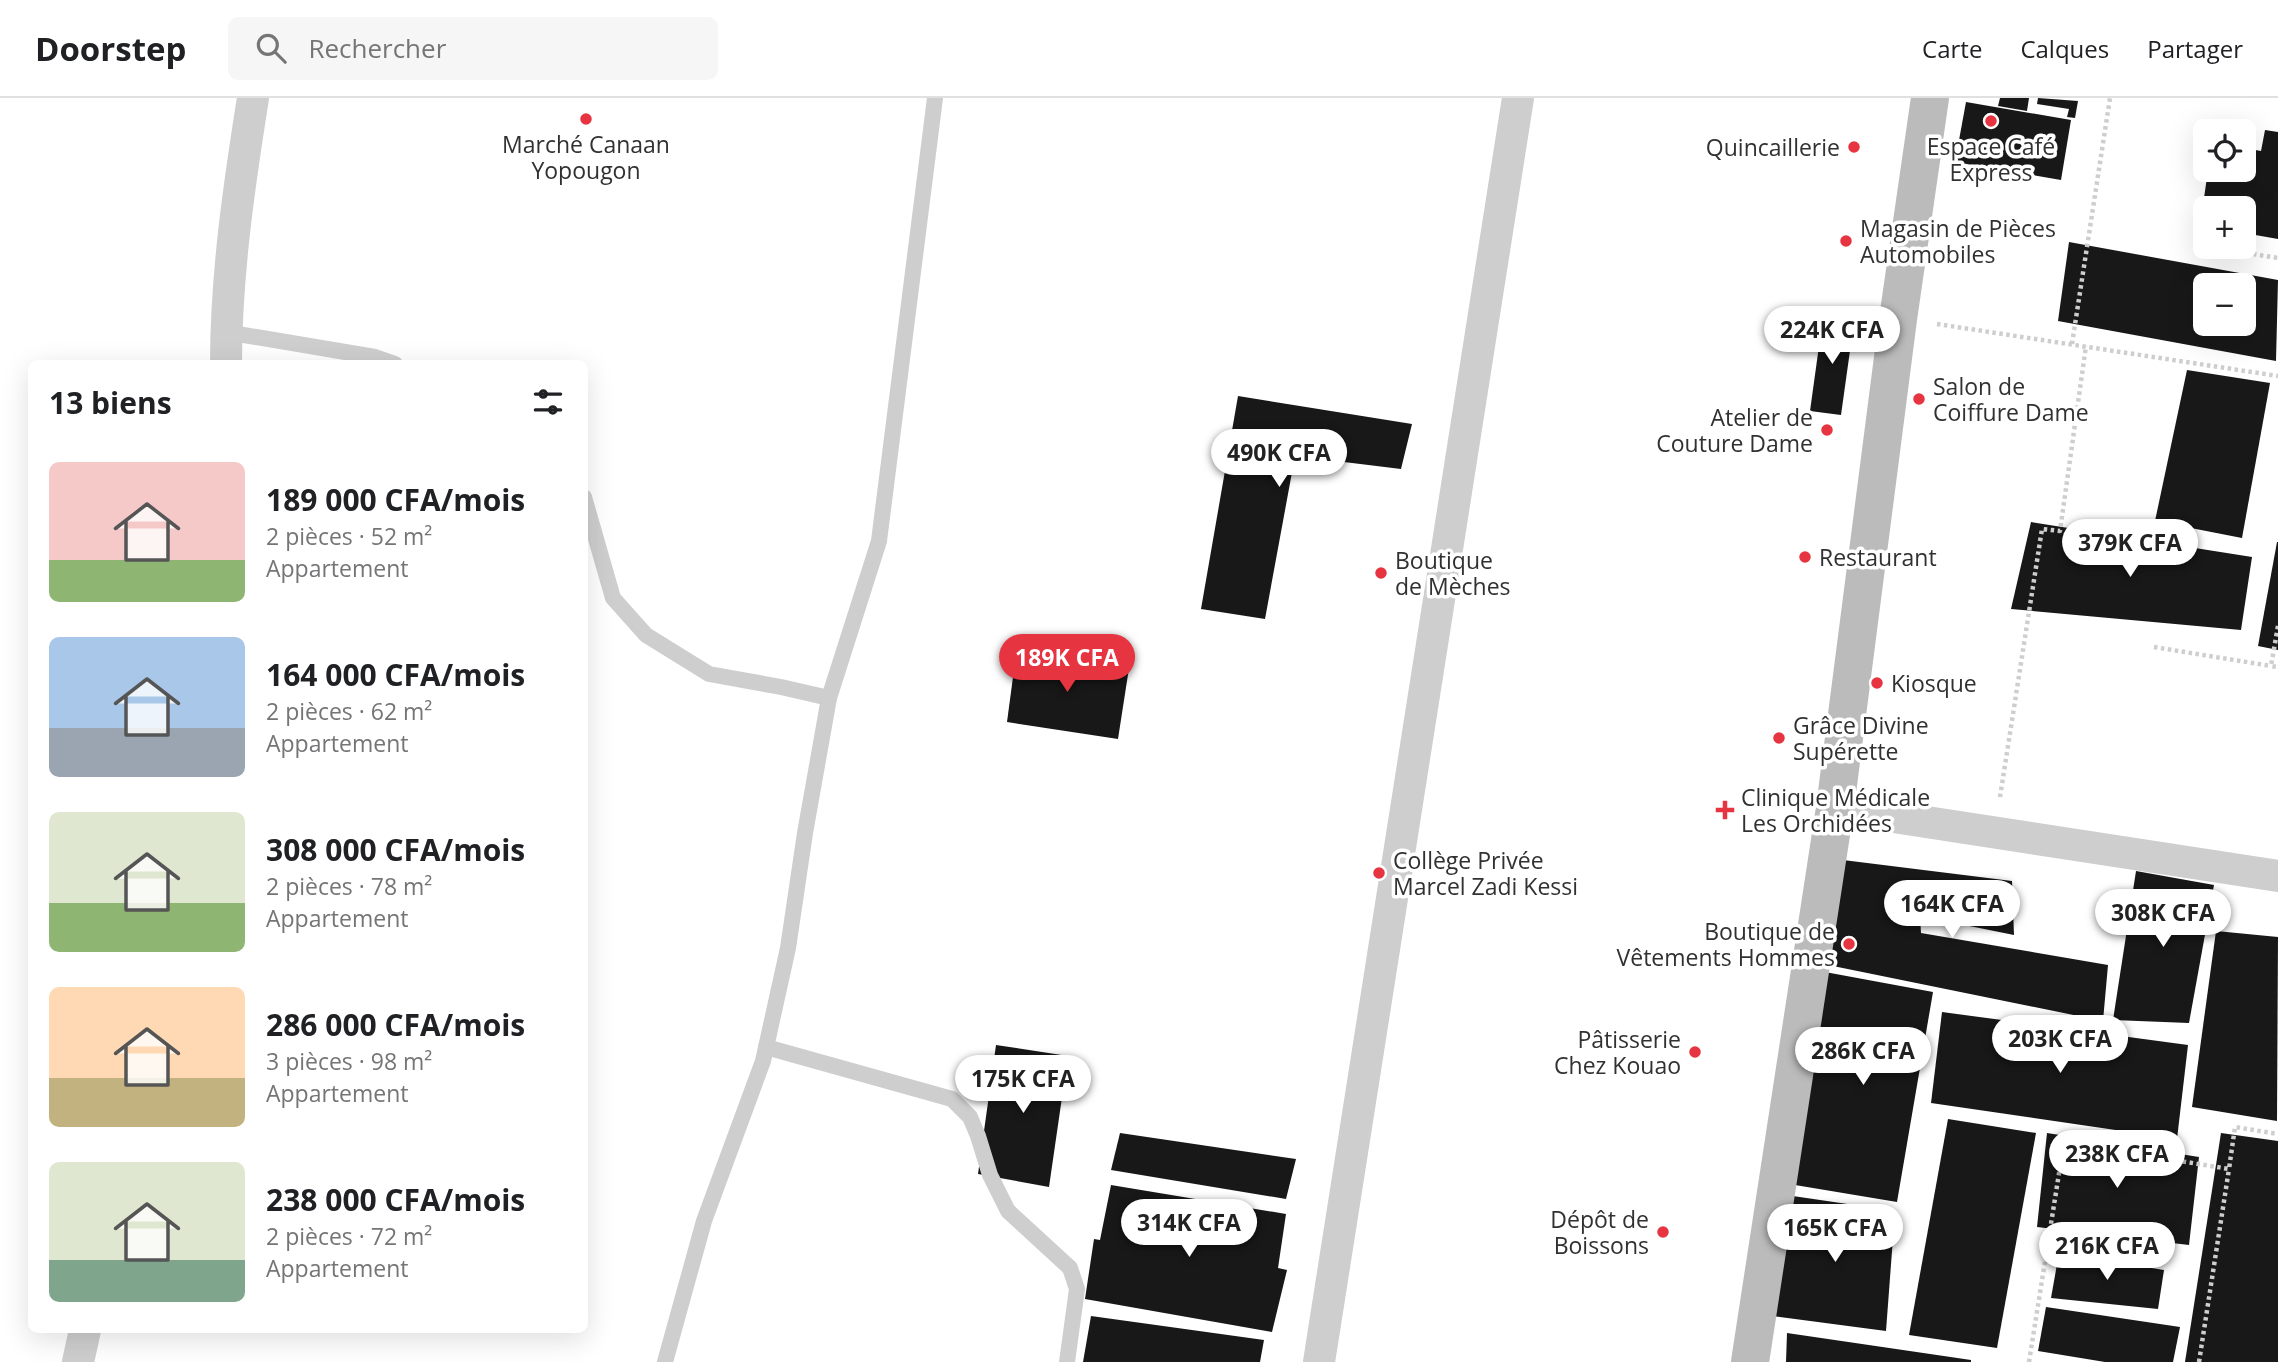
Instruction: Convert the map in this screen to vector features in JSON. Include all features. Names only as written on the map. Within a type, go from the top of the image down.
[{"type":"street","points":[[226,360],[236,205],[253,98]]},
{"type":"street","points":[[1318,1362],[1518,98]]},
{"type":"street","points":[[1750,1362],[1835,808],[1898,319],[1930,98]]},
{"type":"street","points":[[1835,808],[2278,876]]},
{"type":"street","points":[[78,1362],[84,1333]]},
{"type":"lane","points":[[665,1362],[704,1221],[763,1061],[788,948],[829,698],[879,541],[935,98]]},
{"type":"lane","points":[[226,332],[384,360]]},
{"type":"lane","points":[[588,511],[613,598],[646,635],[709,674],[829,698]]},
{"type":"lane","points":[[766,1047],[952,1100],[970,1117],[990,1175],[1007,1211],[1070,1268],[1077,1289],[1067,1362]]},
{"type":"path","points":[[2072,344],[2110,98]]},
{"type":"path","points":[[2256,254],[2278,258]]},
{"type":"path","points":[[1898,319],[2278,376]]},
{"type":"path","points":[[1995,832],[2042,529],[2060,531],[2086,346]]},
{"type":"path","points":[[2271,666],[2278,626]]},
{"type":"path","points":[[2154,647],[2278,667]]},
{"type":"path","points":[[2199,1362],[2235,1127],[2278,1134]]},
{"type":"path","points":[[2029,1362],[2064,1142],[2229,1169]]},
{"type":"building","points":[[2000,98],[2029,98],[2027,111],[1998,106]]},
{"type":"building","points":[[2038,98],[2078,101],[2075,118],[2067,117],[2069,109],[2037,104]]},
{"type":"building","points":[[1966,102],[2071,120],[2061,180],[1955,162]]},
{"type":"building","points":[[2265,130],[2278,132],[2278,239],[2256,235],[2256,196],[2204,196],[2206,182],[2256,182],[2256,150],[2261,151]]},
{"type":"building","points":[[2069,242],[2240,273],[2193,273],[2193,336],[2256,336],[2256,276],[2278,280],[2276,361],[2058,321]]},
{"type":"building","points":[[1823,317],[1854,322],[1841,415],[1810,411]]},
{"type":"building","points":[[2187,370],[2270,383],[2242,538],[2155,521]]},
{"type":"building","points":[[1238,396],[1412,424],[1401,469],[1295,456],[1265,619],[1201,609]]},
{"type":"building","points":[[2031,522],[2252,557],[2241,630],[2011,609]]},
{"type":"building","points":[[2278,542],[2278,650],[2258,646]]},
{"type":"building","points":[[1017,647],[1129,668],[1118,739],[1007,722]]},
{"type":"building","points":[[1843,860],[2012,881],[2014,935],[1920,916],[1921,933],[2108,965],[2103,1021],[1828,965]]},
{"type":"building","points":[[2136,871],[2214,885],[2189,1023],[2113,1020]]},
{"type":"building","points":[[2216,931],[2278,937],[2277,1121],[2192,1107]]},
{"type":"building","points":[[1825,972],[1933,992],[1897,1202],[1795,1185]]},
{"type":"building","points":[[1942,1012],[2188,1045],[2177,1139],[1931,1103]]},
{"type":"building","points":[[996,1045],[1068,1056],[1049,1187],[978,1174]]},
{"type":"building","points":[[1948,1119],[2036,1133],[1997,1348],[1909,1335]]},
{"type":"building","points":[[1120,1133],[1296,1159],[1286,1199],[1111,1170]]},
{"type":"building","points":[[2047,1133],[2199,1157],[2189,1245],[2037,1227]]},
{"type":"building","points":[[2221,1133],[2278,1141],[2278,1362],[2185,1362]]},
{"type":"building","points":[[1111,1185],[1286,1214],[1278,1268],[1287,1270],[1272,1332],[1085,1299],[1094,1239],[1100,1240]]},
{"type":"building","points":[[1786,1195],[1895,1211],[1886,1331],[1772,1316]]},
{"type":"building","points":[[2059,1253],[2164,1270],[2158,1309],[2051,1298]]},
{"type":"building","points":[[2046,1307],[2180,1327],[2173,1362],[2105,1362],[2038,1351]]},
{"type":"building","points":[[1091,1316],[1264,1340],[1260,1362],[1083,1362]]},
{"type":"building","points":[[1787,1333],[1971,1360],[1971,1362],[1786,1362]]},
{"type":"place","name":"Marché Canaan Yopougon","points":[[586,119]]},
{"type":"place","name":"Espace Café Express","points":[[1991,121]]},
{"type":"place","name":"Quincaillerie","points":[[1854,147]]},
{"type":"place","name":"Magasin de Pièces Automobiles","points":[[1846,241]]},
{"type":"place","name":"Salon de Coiffure Dame","points":[[1919,399]]},
{"type":"place","name":"Atelier de Couture Dame","points":[[1827,430]]},
{"type":"place","name":"Restaurant","points":[[1805,557]]},
{"type":"place","name":"Boutique de Mèches","points":[[1381,573]]},
{"type":"place","name":"Kiosque","points":[[1877,683]]},
{"type":"place","name":"Grâce Divine Supérette","points":[[1779,738]]},
{"type":"place","name":"Clinique Médicale Les Orchidées","points":[[1725,810]]},
{"type":"place","name":"Collège Privée Marcel Zadi Kessi","points":[[1379,873]]},
{"type":"place","name":"Boutique de Vêtements Hommes","points":[[1849,944]]},
{"type":"place","name":"Pâtisserie Chez Kouao","points":[[1695,1052]]},
{"type":"place","name":"Dépôt de Boissons","points":[[1663,1232]]}]
